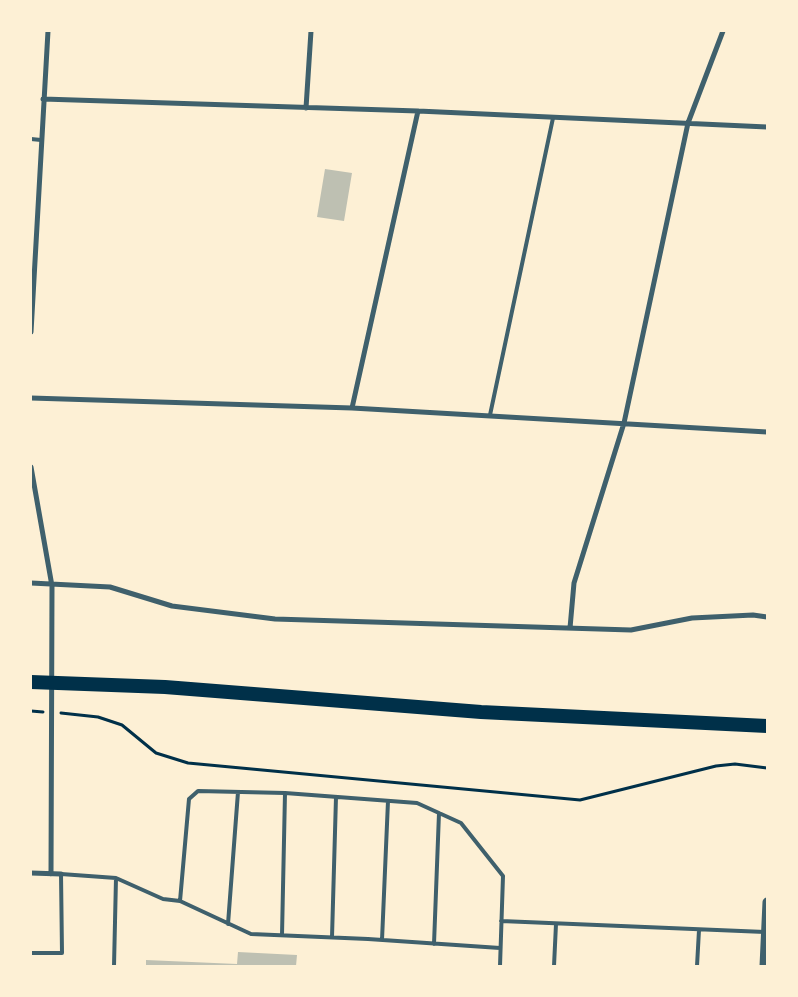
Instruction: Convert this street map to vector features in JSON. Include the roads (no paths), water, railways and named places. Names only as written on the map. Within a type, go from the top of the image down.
[{"type":"highway","points":[[31,682],[164,687],[481,712],[767,726]]},
{"type":"street","points":[[31,330],[48,31]]},
{"type":"street","points":[[306,108],[311,31]]},
{"type":"street","points":[[570,628],[574,583],[624,423],[688,123],[723,31]]},
{"type":"street","points":[[43,99],[418,111],[767,127]]},
{"type":"street","points":[[352,408],[418,111]]},
{"type":"street","points":[[31,398],[352,408],[767,432]]},
{"type":"street","points":[[31,467],[52,586],[51,874]]},
{"type":"street","points":[[31,583],[52,586],[110,587],[172,606],[275,619],[631,630],[692,618],[753,615],[767,618]]},
{"type":"street","points":[[31,873],[61,874]]},
{"type":"street","points":[[764,966],[767,902]]},
{"type":"lane","points":[[490,416],[553,118]]},
{"type":"lane","points":[[31,139],[41,140]]},
{"type":"lane","points":[[180,901],[189,799],[198,790],[285,793],[417,803],[461,823],[503,876],[500,966]]},
{"type":"lane","points":[[228,924],[238,792]]},
{"type":"lane","points":[[282,935],[285,793]]},
{"type":"lane","points":[[332,937],[336,797]]},
{"type":"lane","points":[[382,940],[388,801]]},
{"type":"lane","points":[[434,944],[440,813]]},
{"type":"lane","points":[[31,953],[62,953],[61,874],[116,878],[163,899],[180,901],[250,934],[332,937],[500,948]]},
{"type":"lane","points":[[114,966],[116,878]]},
{"type":"lane","points":[[501,921],[765,932]]},
{"type":"lane","points":[[554,966],[556,924]]},
{"type":"lane","points":[[697,966],[699,930]]}]
